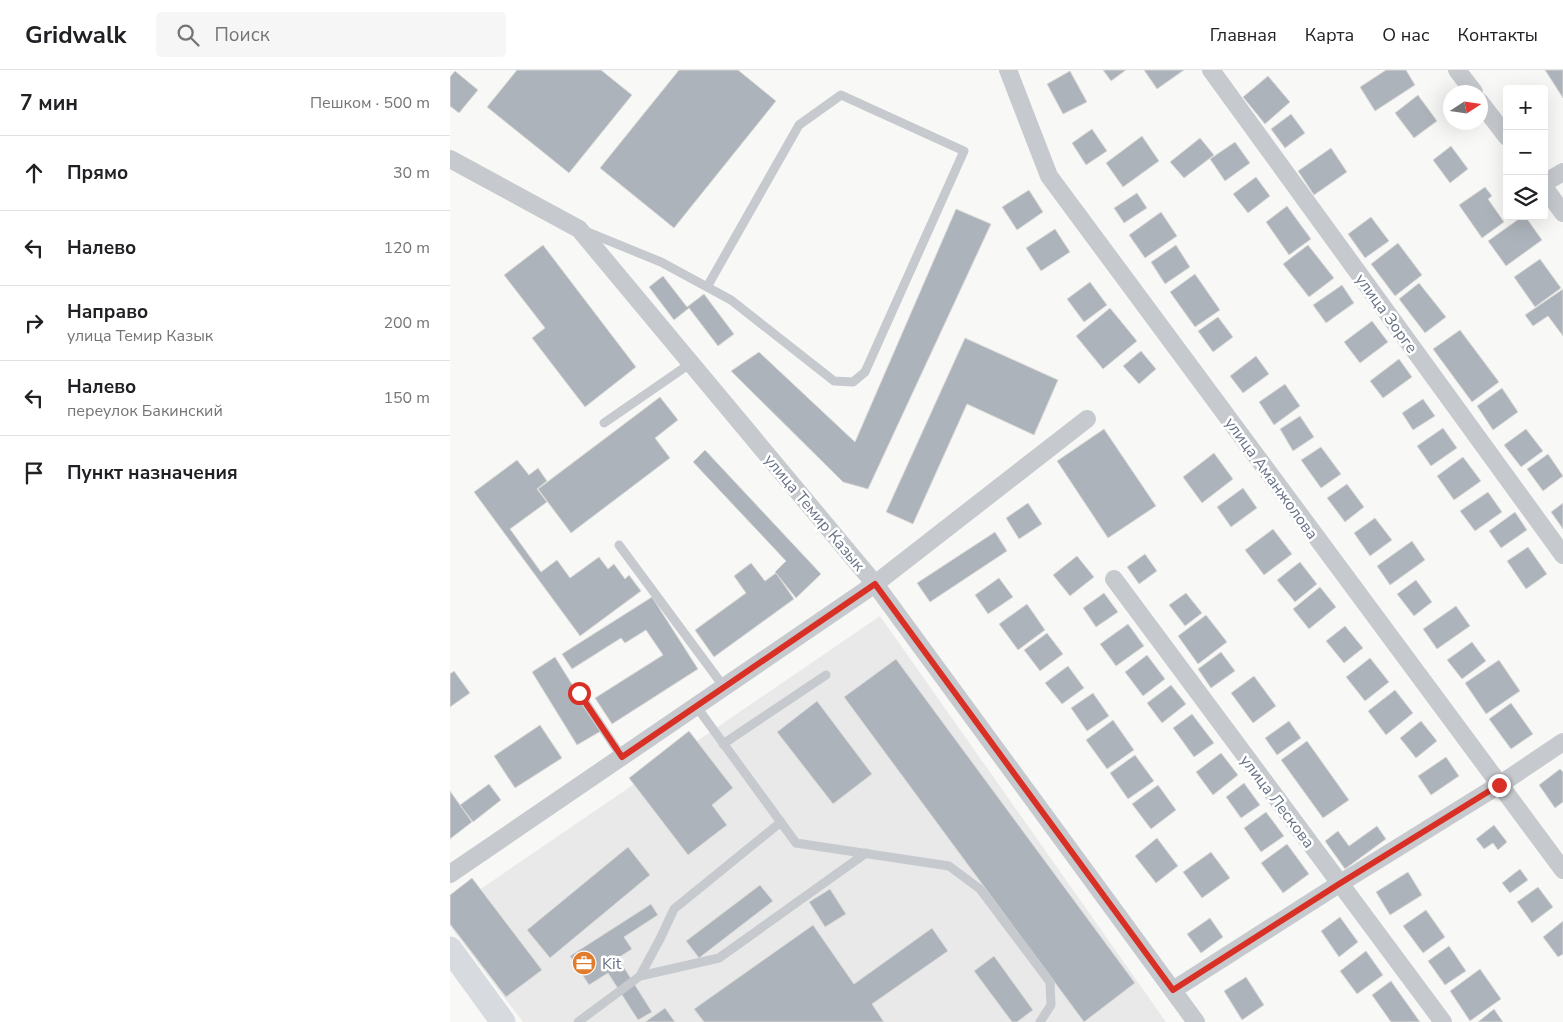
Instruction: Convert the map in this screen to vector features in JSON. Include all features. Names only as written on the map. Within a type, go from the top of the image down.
[{"type":"main road","points":[[450,949],[499,1020]]},
{"type":"street","name":"улица Аманжолова","points":[[1008,70],[1049,176],[1563,870]]},
{"type":"street","name":"улица Зорге","points":[[1212,70],[1563,555]]},
{"type":"street","points":[[1457,70],[1469,85]]},
{"type":"street","points":[[1488,112],[1503,132]]},
{"type":"street","name":"улица Темир Казык","points":[[450,159],[579,229],[875,584],[1196,1022]]},
{"type":"street","points":[[1548,181],[1563,172]]},
{"type":"street","points":[[1548,192],[1563,213]]},
{"type":"street","points":[[450,874],[875,584],[1087,419]]},
{"type":"street","name":"улица Лескова","points":[[1114,579],[1443,1022]]},
{"type":"street","points":[[1173,990],[1499,785],[1563,742]]},
{"type":"lane","points":[[579,229],[661,262],[708,287],[731,300],[834,381],[852,382],[865,372],[964,151],[841,95],[799,125],[708,287]]},
{"type":"lane","points":[[604,423],[691,363]]},
{"type":"lane","points":[[619,544],[724,687]]},
{"type":"lane","points":[[724,744],[826,675]]},
{"type":"lane","points":[[579,693],[622,757]]},
{"type":"lane","points":[[696,706],[796,843],[950,866],[980,889],[1050,982],[1051,1005],[1040,1022]]},
{"type":"lane","points":[[640,976],[662,937],[674,909],[781,822]]},
{"type":"lane","points":[[578,1022],[640,976],[719,958],[866,853]]},
{"type":"shaded area","points":[[880,616],[1166,1022],[523,1022],[450,926],[450,910]]},
{"type":"building","points":[[517,70],[601,70],[632,95],[569,173],[487,107]]},
{"type":"building","points":[[679,70],[738,70],[776,101],[674,228],[600,168]]},
{"type":"building","points":[[1103,70],[1126,70],[1111,81]]},
{"type":"building","points":[[1144,70],[1184,70],[1157,89]]},
{"type":"building","points":[[1386,70],[1406,70],[1415,85],[1375,111],[1360,87]]},
{"type":"building","points":[[1545,70],[1563,70],[1563,98]]},
{"type":"building","points":[[455,71],[478,90],[459,113],[450,106],[450,77]]},
{"type":"building","points":[[1070,71],[1087,102],[1063,114],[1047,84]]},
{"type":"building","points":[[1268,76],[1290,102],[1265,124],[1243,97]]},
{"type":"building","points":[[1418,95],[1437,121],[1414,138],[1395,113]]},
{"type":"building","points":[[1291,114],[1305,133],[1285,148],[1271,129]]},
{"type":"building","points":[[1092,129],[1107,151],[1086,165],[1072,143]]},
{"type":"building","points":[[1142,136],[1159,161],[1123,187],[1106,163]]},
{"type":"building","points":[[1200,138],[1214,155],[1184,178],[1170,162]]},
{"type":"building","points":[[1235,142],[1250,163],[1225,181],[1210,159]]},
{"type":"building","points":[[1451,146],[1468,169],[1450,183],[1433,160]]},
{"type":"building","points":[[1331,148],[1347,172],[1314,195],[1298,171]]},
{"type":"building","points":[[1256,177],[1270,196],[1248,213],[1233,194]]},
{"type":"building","points":[[1485,187],[1492,196],[1488,199],[1504,222],[1482,238],[1459,205]]},
{"type":"building","points":[[1029,190],[1043,212],[1017,230],[1002,207]]},
{"type":"building","points":[[1137,193],[1147,208],[1124,223],[1114,208]]},
{"type":"building","points":[[1287,206],[1311,239],[1289,255],[1266,222]]},
{"type":"building","points":[[956,209],[991,224],[868,489],[843,482],[731,371],[759,352],[855,442]]},
{"type":"building","points":[[1161,212],[1177,236],[1145,258],[1129,235]]},
{"type":"building","points":[[1371,217],[1389,241],[1365,258],[1348,234]]},
{"type":"building","points":[[1517,220],[1528,220],[1542,240],[1506,266],[1488,241]]},
{"type":"building","points":[[1055,229],[1070,252],[1041,271],[1026,248]]},
{"type":"building","points":[[1398,243],[1422,275],[1395,296],[1371,264]]},
{"type":"building","points":[[543,245],[636,367],[585,407],[532,338],[545,328],[504,275]]},
{"type":"building","points":[[1176,245],[1190,267],[1165,284],[1151,262]]},
{"type":"building","points":[[1308,245],[1334,278],[1309,297],[1283,264]]},
{"type":"building","points":[[1540,259],[1561,288],[1535,307],[1514,277]]},
{"type":"building","points":[[1195,274],[1220,310],[1195,327],[1170,292]]},
{"type":"building","points":[[663,276],[687,307],[704,294],[734,334],[718,346],[689,308],[674,320],[649,287]]},
{"type":"building","points":[[1090,282],[1107,305],[1084,322],[1067,299]]},
{"type":"building","points":[[1419,283],[1446,317],[1425,333],[1399,299]]},
{"type":"building","points":[[1342,285],[1354,303],[1326,323],[1313,305]]},
{"type":"building","points":[[1563,289],[1563,336],[1548,316],[1533,326],[1525,315]]},
{"type":"building","points":[[1110,308],[1137,341],[1103,369],[1076,336]]},
{"type":"building","points":[[1218,317],[1233,337],[1213,352],[1198,331]]},
{"type":"building","points":[[1372,321],[1388,342],[1360,363],[1344,342]]},
{"type":"building","points":[[1460,330],[1499,382],[1472,402],[1433,349]]},
{"type":"building","points":[[965,338],[1058,380],[1034,435],[967,404],[913,524],[886,512]]},
{"type":"building","points":[[1141,351],[1156,369],[1139,384],[1123,366]]},
{"type":"building","points":[[1256,356],[1269,374],[1243,393],[1230,376]]},
{"type":"building","points":[[1399,359],[1412,377],[1383,398],[1370,381]]},
{"type":"building","points":[[1285,384],[1300,406],[1274,425],[1259,402]]},
{"type":"building","points":[[1502,388],[1518,412],[1493,430],[1477,406]]},
{"type":"building","points":[[660,397],[678,420],[655,438],[670,458],[571,533],[538,489]]},
{"type":"building","points":[[1423,399],[1435,416],[1413,430],[1402,413]]},
{"type":"building","points":[[1300,416],[1314,437],[1293,451],[1280,429]]},
{"type":"building","points":[[1443,428],[1457,448],[1431,466],[1417,446]]},
{"type":"building","points":[[1104,429],[1156,506],[1108,538],[1057,461]]},
{"type":"building","points":[[1526,429],[1543,451],[1521,467],[1504,445]]},
{"type":"building","points":[[1321,447],[1341,474],[1321,488],[1301,460]]},
{"type":"building","points":[[705,450],[821,574],[796,598],[775,572],[786,561],[693,462]]},
{"type":"building","points":[[1214,453],[1233,479],[1202,503],[1183,477]]},
{"type":"building","points":[[1548,454],[1563,476],[1543,491],[1527,469]]},
{"type":"building","points":[[1463,457],[1481,481],[1454,500],[1437,476]]},
{"type":"building","points":[[517,460],[529,475],[538,468],[547,481],[537,489],[547,502],[510,529],[541,572],[557,560],[570,578],[599,557],[608,569],[614,564],[625,579],[629,575],[641,591],[580,636],[474,492]]},
{"type":"building","points":[[1347,484],[1364,507],[1345,522],[1327,498]]},
{"type":"building","points":[[1243,488],[1257,508],[1231,527],[1217,507]]},
{"type":"building","points":[[1488,492],[1502,512],[1475,531],[1460,511]]},
{"type":"building","points":[[1028,503],[1042,524],[1019,539],[1006,518]]},
{"type":"building","points":[[1563,503],[1563,529],[1551,512]]},
{"type":"building","points":[[1515,512],[1527,530],[1501,548],[1489,531]]},
{"type":"building","points":[[1375,518],[1392,540],[1370,556],[1354,533]]},
{"type":"building","points":[[1273,529],[1292,554],[1264,575],[1245,550]]},
{"type":"building","points":[[995,532],[1007,551],[930,602],[917,583]]},
{"type":"building","points":[[1412,541],[1425,560],[1390,585],[1377,566]]},
{"type":"building","points":[[1528,547],[1547,574],[1526,589],[1507,561]]},
{"type":"building","points":[[1145,554],[1157,571],[1139,584],[1127,567]]},
{"type":"building","points":[[1077,556],[1094,577],[1070,596],[1053,575]]},
{"type":"building","points":[[1300,562],[1317,584],[1295,602],[1277,580]]},
{"type":"building","points":[[751,563],[765,581],[776,573],[794,599],[714,657],[695,630],[746,593],[734,576]]},
{"type":"building","points":[[999,578],[1013,597],[988,614],[975,595]]},
{"type":"building","points":[[1416,580],[1432,602],[1414,616],[1397,594]]},
{"type":"building","points":[[1320,587],[1336,607],[1309,629],[1293,609]]},
{"type":"building","points":[[1104,593],[1118,612],[1096,627],[1083,608]]},
{"type":"building","points":[[1186,593],[1202,613],[1185,626],[1169,605]]},
{"type":"building","points":[[652,597],[698,669],[612,724],[595,698],[663,655],[646,630],[625,643],[621,638],[572,669],[562,654]]},
{"type":"building","points":[[1027,604],[1045,630],[1018,650],[999,624]]},
{"type":"building","points":[[1456,606],[1470,626],[1437,649],[1423,629]]},
{"type":"building","points":[[1206,615],[1227,642],[1198,664],[1178,636]]},
{"type":"building","points":[[1128,624],[1144,646],[1116,666],[1100,644]]},
{"type":"building","points":[[1345,626],[1363,648],[1344,663],[1326,641]]},
{"type":"building","points":[[1047,633],[1063,654],[1040,671],[1024,650]]},
{"type":"building","points":[[1472,642],[1486,661],[1462,679],[1447,660]]},
{"type":"building","points":[[1221,652],[1235,671],[1211,688],[1198,669]]},
{"type":"building","points":[[1147,655],[1165,679],[1143,696],[1125,672]]},
{"type":"building","points":[[555,657],[601,731],[577,745],[532,672]]},
{"type":"building","points":[[1370,658],[1389,682],[1365,701],[1346,677]]},
{"type":"building","points":[[896,659],[1135,983],[1084,1022],[844,697]]},
{"type":"building","points":[[1499,660],[1520,691],[1486,714],[1465,683]]},
{"type":"building","points":[[1068,666],[1084,688],[1062,704],[1045,683]]},
{"type":"building","points":[[454,671],[470,693],[450,707],[450,674]]},
{"type":"building","points":[[1254,676],[1276,706],[1253,723],[1231,693]]},
{"type":"building","points":[[1171,685],[1186,704],[1162,723],[1147,703]]},
{"type":"building","points":[[1395,690],[1413,713],[1386,735],[1368,711]]},
{"type":"building","points":[[1093,693],[1109,716],[1087,731],[1071,708]]},
{"type":"building","points":[[817,701],[872,774],[833,804],[777,732]]},
{"type":"building","points":[[1511,703],[1533,734],[1511,749],[1489,719]]},
{"type":"building","points":[[1192,714],[1214,743],[1194,757],[1173,728]]},
{"type":"building","points":[[1113,720],[1134,750],[1107,769],[1086,740]]},
{"type":"building","points":[[1289,721],[1301,738],[1277,755],[1265,738]]},
{"type":"building","points":[[1421,721],[1437,741],[1416,758],[1400,738]]},
{"type":"building","points":[[540,725],[562,758],[515,788],[494,756]]},
{"type":"building","points":[[689,731],[733,788],[712,805],[727,825],[688,855],[629,778]]},
{"type":"building","points":[[1307,741],[1349,800],[1323,818],[1281,760]]},
{"type":"building","points":[[1221,753],[1238,775],[1213,795],[1196,772]]},
{"type":"building","points":[[1135,755],[1154,781],[1128,799],[1110,773]]},
{"type":"building","points":[[1446,757],[1459,776],[1431,795],[1418,776]]},
{"type":"building","points":[[1560,769],[1563,772],[1563,802],[1555,808],[1539,785]]},
{"type":"building","points":[[1244,783],[1260,805],[1241,818],[1226,797]]},
{"type":"building","points":[[489,784],[501,800],[473,822],[460,805]]},
{"type":"building","points":[[1158,785],[1176,810],[1151,829],[1132,804]]},
{"type":"building","points":[[450,791],[472,822],[450,839]]},
{"type":"building","points":[[1266,812],[1284,836],[1261,852],[1244,828]]},
{"type":"building","points":[[1494,825],[1507,842],[1498,850],[1493,843],[1484,849],[1476,839]]},
{"type":"building","points":[[1377,826],[1386,839],[1345,869],[1325,841],[1338,831],[1349,846]]},
{"type":"building","points":[[1157,838],[1178,866],[1156,883],[1135,856]]},
{"type":"building","points":[[1287,844],[1309,874],[1283,893],[1261,863]]},
{"type":"building","points":[[628,847],[650,875],[550,958],[527,930]]},
{"type":"building","points":[[1211,852],[1230,878],[1202,898],[1183,872]]},
{"type":"building","points":[[1520,869],[1528,880],[1510,893],[1502,883]]},
{"type":"building","points":[[1408,872],[1422,895],[1390,915],[1376,892]]},
{"type":"building","points":[[472,878],[542,970],[506,997],[450,924],[450,895]]},
{"type":"building","points":[[760,885],[773,901],[699,958],[686,941]]},
{"type":"building","points":[[1538,887],[1553,907],[1532,923],[1517,902]]},
{"type":"building","points":[[830,889],[846,914],[825,927],[809,902]]},
{"type":"building","points":[[651,904],[658,915],[624,937],[632,949],[618,958],[652,1012],[638,1020],[608,973],[589,985],[570,956]]},
{"type":"building","points":[[1426,910],[1445,937],[1423,953],[1403,926]]},
{"type":"building","points":[[1340,917],[1358,942],[1339,957],[1321,931]]},
{"type":"building","points":[[1210,918],[1223,937],[1201,953],[1187,934]]},
{"type":"building","points":[[1563,921],[1563,954],[1558,957],[1543,937]]},
{"type":"building","points":[[813,925],[854,984],[932,928],[948,951],[872,1004],[884,1022],[704,1022],[694,1009]]},
{"type":"building","points":[[1449,946],[1466,971],[1445,985],[1428,961]]},
{"type":"building","points":[[1366,951],[1383,975],[1357,994],[1340,971]]},
{"type":"building","points":[[994,956],[1033,1010],[1017,1022],[1012,1022],[974,971]]},
{"type":"building","points":[[1480,969],[1501,999],[1470,1021],[1450,991]]},
{"type":"building","points":[[1246,977],[1264,1005],[1242,1020],[1224,991]]},
{"type":"building","points":[[1391,981],[1420,1022],[1391,1022],[1372,995]]},
{"type":"building","points":[[665,1008],[675,1022],[645,1022]]},
{"type":"building","points":[[1494,1009],[1503,1022],[1478,1022]]},
{"type":"place","name":"Kit","points":[[584,963]]},
{"type":"route","points":[[579,693],[622,757],[875,584],[1173,990],[1499,785]]}]
